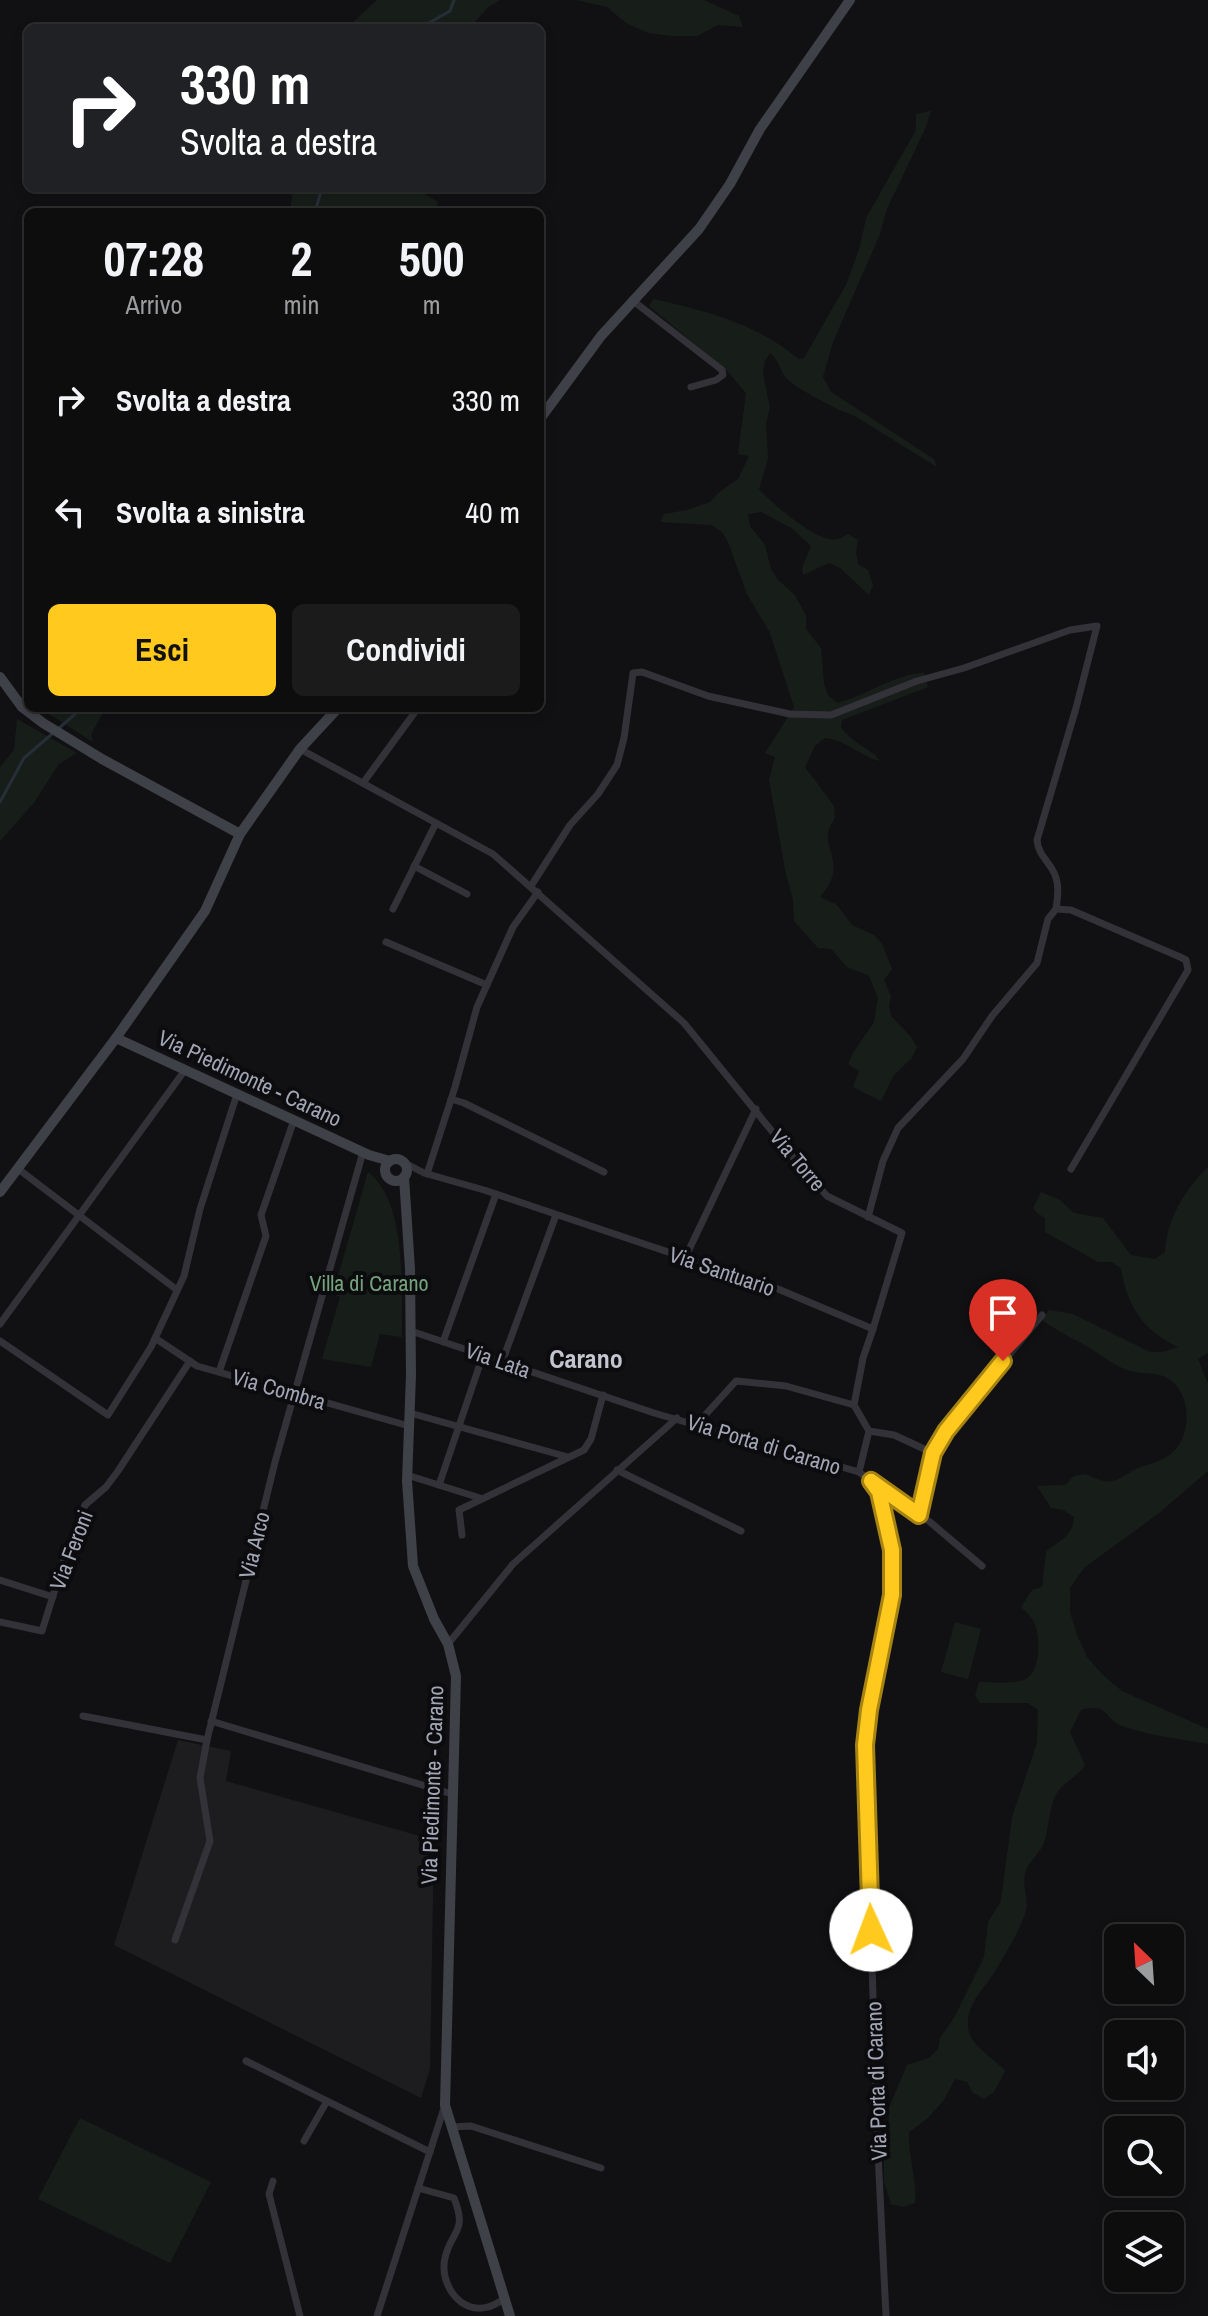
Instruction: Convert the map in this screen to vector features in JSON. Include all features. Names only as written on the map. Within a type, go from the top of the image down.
[{"type":"street","points":[[544,414],[601,336],[699,229],[730,184],[760,129],[850,0]]},
{"type":"street","points":[[632,300],[722,370],[723,375],[716,380],[691,387]]},
{"type":"street","points":[[426,1173],[477,1007],[513,927],[570,825],[598,794],[617,765],[633,673],[642,672],[708,696],[790,714],[819,717],[1070,630],[1097,626],[1037,840],[1058,883],[1056,909],[1048,919],[1037,963],[992,1016],[963,1059],[898,1128],[883,1161],[868,1217]]},
{"type":"street","points":[[0,677],[24,709]]},
{"type":"street","points":[[29,712],[102,759],[240,834]]},
{"type":"street","points":[[0,1192],[116,1038],[205,911],[240,834],[300,749],[334,712]]},
{"type":"street","points":[[363,783],[415,712]]},
{"type":"street","points":[[300,749],[493,854],[684,1023],[756,1109]]},
{"type":"street","points":[[393,909],[436,823]]},
{"type":"street","points":[[414,866],[467,894]]},
{"type":"street","points":[[1056,909],[1071,910],[1180,957],[1188,965],[1188,970],[1071,1169]]},
{"type":"street","points":[[386,942],[487,985]]},
{"type":"street","name":"Via Piedimonte - Carano","points":[[116,1038],[388,1165]]},
{"type":"street","points":[[0,1324],[185,1070]]},
{"type":"street","points":[[0,1341],[108,1415],[155,1338],[184,1276],[200,1209],[237,1094]]},
{"type":"street","points":[[451,1099],[604,1172]]},
{"type":"street","name":"Via Torre","points":[[685,1258],[756,1109],[827,1196],[902,1233],[873,1329]]},
{"type":"street","points":[[219,1372],[266,1236],[261,1215],[294,1120]]},
{"type":"street","name":"Via Arco","points":[[175,1940],[210,1841],[200,1778],[211,1721],[275,1462],[366,1153]]},
{"type":"street","points":[[397,1160],[404,1171],[398,1180],[391,1180],[386,1175],[388,1165],[397,1160]]},
{"type":"street","points":[[17,1168],[177,1290]]},
{"type":"street","name":"Via Piedimonte - Carano","points":[[404,1171],[411,1331],[407,1475],[413,1566],[434,1619],[448,1644],[456,1676],[445,2105],[510,2316]]},
{"type":"street","name":"Via Santuario","points":[[404,1171],[426,1173],[496,1194],[778,1289],[873,1329]]},
{"type":"street","name":"Via Piedimonte - Carano","points":[[391,1180],[404,1205]]},
{"type":"street","points":[[443,1342],[496,1194]]},
{"type":"street","points":[[502,1362],[556,1215]]},
{"type":"street","points":[[919,1515],[933,1453],[946,1431],[1042,1315]]},
{"type":"street","points":[[859,1472],[869,1431],[854,1405],[863,1358],[873,1329]]},
{"type":"street","name":"Via Lata","points":[[411,1331],[677,1418]]},
{"type":"street","name":"Via Combra","points":[[155,1338],[190,1361],[219,1372],[409,1426]]},
{"type":"street","points":[[439,1485],[483,1355]]},
{"type":"street","name":"Via Feroni","points":[[0,1622],[42,1631],[85,1505],[106,1487],[118,1471],[190,1361]]},
{"type":"street","points":[[697,1424],[736,1381],[786,1386],[854,1405]]},
{"type":"street","points":[[462,1535],[459,1510],[584,1450],[591,1439],[603,1395]]},
{"type":"street","points":[[410,1413],[568,1457]]},
{"type":"street","points":[[448,1644],[513,1564],[677,1418]]},
{"type":"street","name":"Via Porta di Carano","points":[[677,1418],[859,1472],[879,1492],[892,1550],[892,1595],[865,1745],[877,2137],[886,2316]]},
{"type":"street","points":[[869,1431],[894,1435],[933,1453]]},
{"type":"street","points":[[617,1470],[741,1531]]},
{"type":"street","points":[[407,1475],[480,1498]]},
{"type":"street","points":[[871,1481],[982,1566]]},
{"type":"street","points":[[0,1580],[53,1597]]},
{"type":"street","points":[[83,1716],[207,1740]]},
{"type":"street","points":[[211,1721],[452,1794]]},
{"type":"street","points":[[246,2061],[430,2152]]},
{"type":"street","points":[[304,2141],[327,2101]]},
{"type":"street","points":[[377,2316],[445,2105]]},
{"type":"street","points":[[452,2127],[471,2126],[601,2168]]},
{"type":"street","points":[[273,2181],[269,2194],[300,2316]]},
{"type":"street","points":[[418,2188],[454,2198],[461,2215],[458,2231],[444,2259],[452,2295],[474,2308],[488,2307],[505,2299]]},
{"type":"shaded area","points":[[178,1740],[231,1751],[226,1781],[434,1840],[430,2069],[421,2098],[114,1945]]},
{"type":"green space","points":[[377,0],[500,0],[488,7],[473,24],[351,24]]},
{"type":"green space","points":[[576,0],[704,0],[739,16],[743,27],[718,25],[697,36],[648,33],[626,23],[607,7]]},
{"type":"green space","points":[[931,111],[886,211],[880,234],[833,342],[823,377],[831,392],[934,459],[937,467],[853,415],[792,383],[770,353],[763,373],[770,408],[766,423],[768,459],[759,489],[802,526],[821,537],[832,540],[848,534],[858,540],[858,564],[868,570],[873,585],[869,595],[840,568],[829,563],[803,575],[802,568],[811,546],[793,529],[761,512],[748,514],[750,526],[765,545],[771,569],[795,595],[806,616],[806,629],[821,648],[828,695],[837,703],[902,677],[924,673],[928,687],[842,720],[841,727],[846,733],[880,761],[825,738],[815,746],[805,767],[834,806],[835,818],[828,834],[833,874],[820,897],[837,905],[852,925],[874,935],[882,944],[892,969],[884,980],[891,996],[891,1016],[917,1047],[912,1058],[894,1075],[881,1101],[853,1087],[859,1071],[848,1064],[874,1022],[878,998],[869,976],[847,967],[831,949],[818,948],[794,921],[793,899],[769,780],[775,757],[765,753],[794,707],[770,633],[747,594],[722,532],[711,525],[660,522],[664,514],[710,502],[738,479],[749,456],[738,454],[746,393],[727,371],[649,306],[654,299],[713,314],[765,336],[799,359],[804,358],[847,283],[866,218],[916,130],[916,114]]},
{"type":"green space","points":[[292,192],[421,192],[438,202],[436,208],[290,208]]},
{"type":"green space","points":[[104,712],[91,734],[93,742],[49,714]]},
{"type":"green space","points":[[17,719],[77,753],[59,764],[33,804],[0,841],[0,767],[14,750]]},
{"type":"green space","points":[[1208,1167],[1208,1353],[1198,1359],[1208,1384],[1208,1471],[1159,1513],[1084,1568],[1070,1588],[1070,1612],[1087,1657],[1103,1675],[1122,1691],[1208,1729],[1208,1744],[1125,1727],[1097,1708],[1081,1710],[1070,1732],[1085,1765],[1055,1796],[1044,1843],[1025,1874],[1027,1906],[1024,1918],[973,2003],[968,2017],[972,2039],[1005,2071],[994,2092],[984,2099],[973,2093],[967,2082],[955,2079],[944,2100],[928,2118],[909,2132],[915,2203],[903,2207],[891,2204],[884,2182],[884,2158],[890,2134],[888,2110],[907,2065],[929,2058],[938,2049],[940,2038],[954,2018],[984,1957],[988,1922],[1001,1901],[1012,1817],[1037,1743],[1038,1710],[1028,1703],[980,1703],[975,1696],[979,1682],[1024,1680],[1036,1664],[1036,1627],[1021,1607],[1032,1590],[1042,1587],[1046,1552],[1068,1534],[1074,1517],[1063,1510],[1051,1508],[1037,1486],[1065,1485],[1074,1476],[1086,1474],[1105,1481],[1118,1479],[1171,1453],[1180,1444],[1186,1424],[1182,1394],[1169,1379],[1122,1368],[1042,1320],[1049,1310],[1073,1314],[1150,1352],[1178,1347],[1166,1341],[1139,1316],[1128,1295],[1121,1268],[1111,1262],[1098,1262],[1045,1232],[1045,1218],[1033,1208],[1041,1192],[1060,1200],[1074,1213],[1103,1218],[1131,1255],[1155,1259],[1165,1252],[1169,1228],[1179,1205]]},
{"type":"green space","name":"Villa di Carano","points":[[368,1172],[381,1186],[396,1225],[402,1296],[402,1337],[380,1334],[371,1367],[322,1359],[340,1297],[333,1294]]},
{"type":"green space","points":[[955,1622],[981,1629],[968,1679],[941,1672]]},
{"type":"green space","points":[[80,2118],[211,2182],[170,2263],[38,2199]]},
{"type":"waterway","points":[[427,24],[450,11],[454,0]]},
{"type":"waterway","points":[[316,208],[321,192]]},
{"type":"waterway","points":[[58,729],[77,712]]},
{"type":"waterway","points":[[0,802],[24,758],[52,734]]},
{"type":"district","name":"Carano","points":[[586,1358]]},
{"type":"route","points":[[871,1930],[865,1745],[892,1595],[892,1550],[879,1492],[871,1481],[919,1515],[933,1453],[946,1431],[1003,1361]]}]
